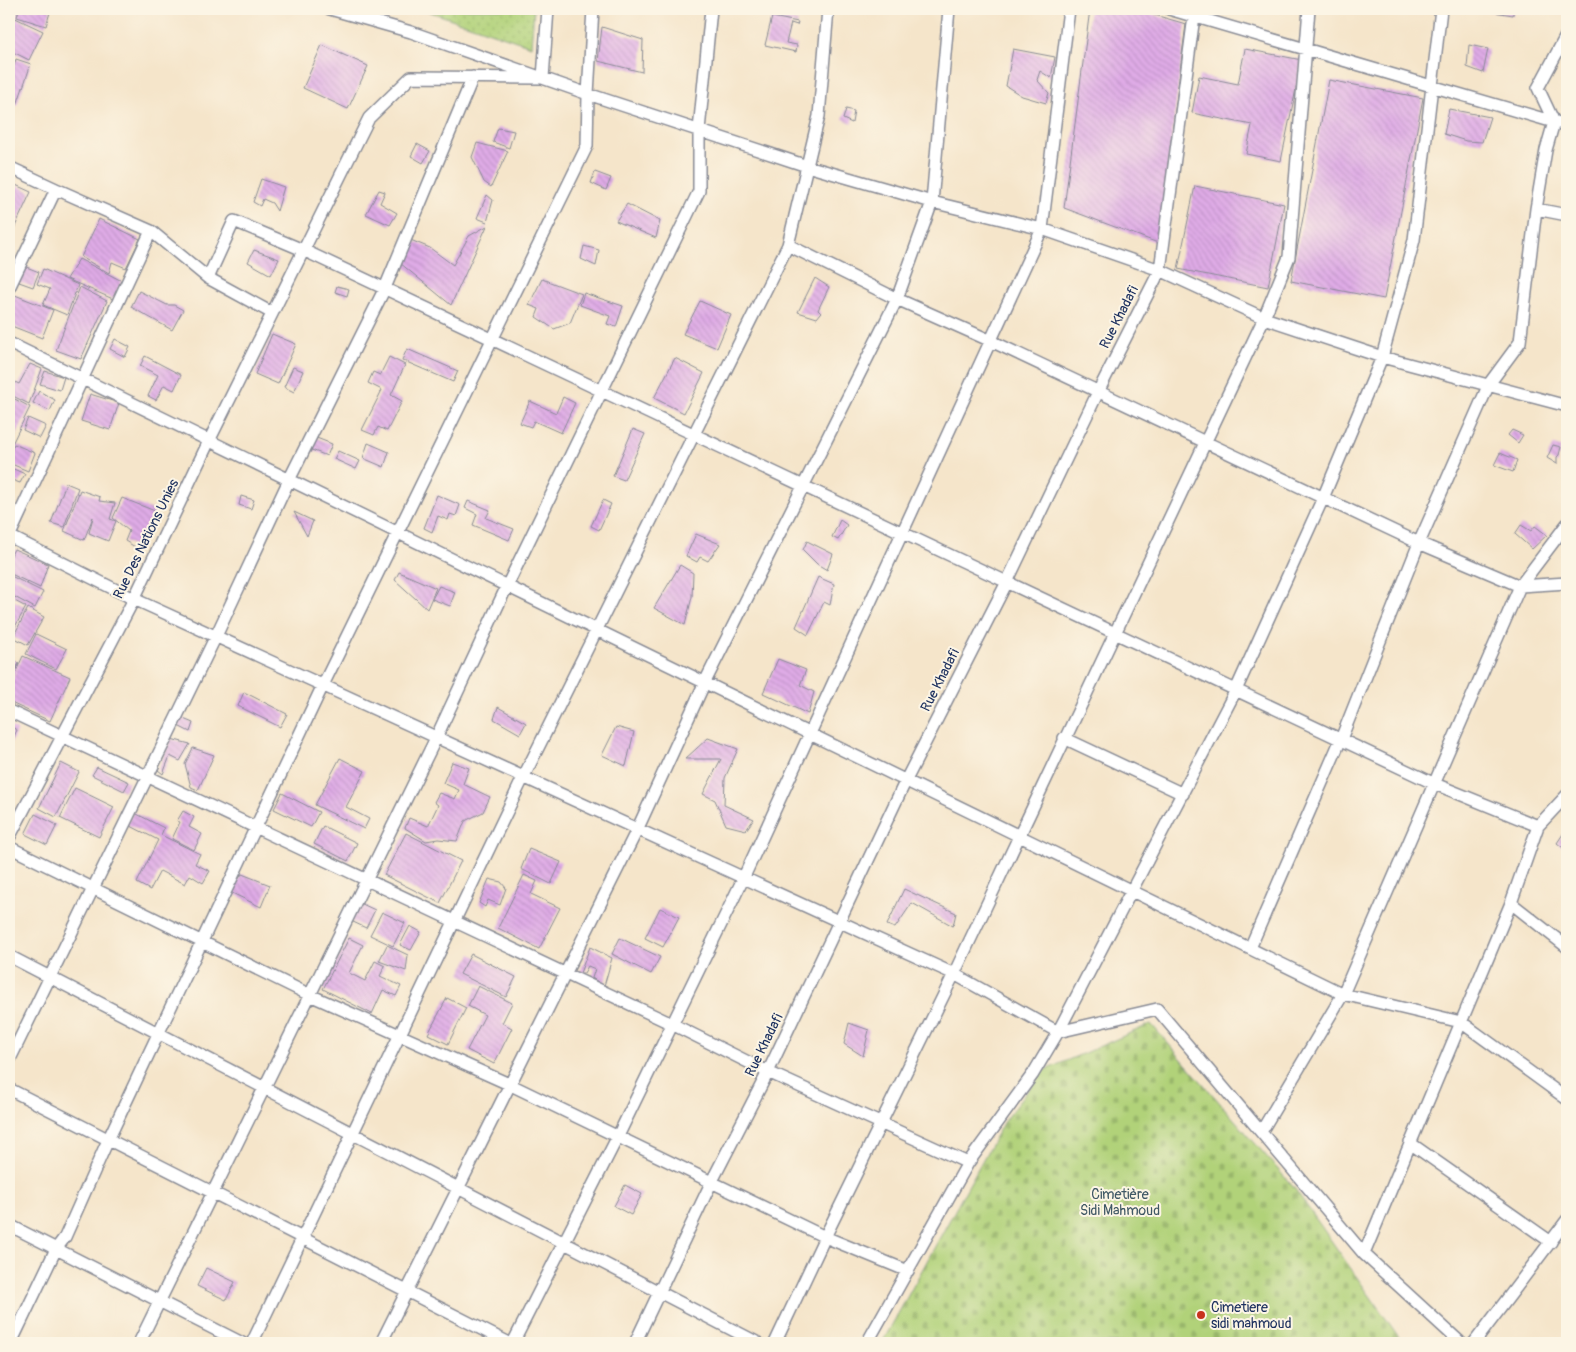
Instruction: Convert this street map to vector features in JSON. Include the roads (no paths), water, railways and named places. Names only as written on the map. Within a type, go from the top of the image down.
[{"type":"street","points":[[330,9],[411,32],[588,94],[806,166],[932,202],[1042,229],[1160,270],[1264,318],[1382,357],[1567,406]]},
{"type":"street","points":[[543,78],[548,9]]},
{"type":"street","points":[[11,1343],[56,1249],[65,1237],[158,1033],[397,532],[587,146],[593,9]]},
{"type":"street","points":[[139,1343],[436,738],[601,390],[699,191],[699,130],[711,9]]},
{"type":"street","points":[[252,1343],[523,778],[788,245],[818,116],[828,9]]},
{"type":"street","points":[[381,1343],[637,830],[705,682],[897,299],[932,202],[948,9]]},
{"type":"street","points":[[9,1089],[511,1343],[618,1136],[743,879],[989,340],[1042,229],[1069,9]]},
{"type":"street","points":[[1168,9],[1195,13],[1305,49],[1554,122],[1567,124]]},
{"type":"street","points":[[775,1343],[954,974],[1018,835],[1264,318],[1288,257],[1310,9]]},
{"type":"street","points":[[867,1343],[968,1163],[1033,1074],[1058,1032],[1236,690],[1323,498],[1382,357],[1414,240],[1441,9]]},
{"type":"street","name":"Rue Khadafi","points":[[635,1343],[712,1182],[768,1072],[906,780],[1007,582],[1098,392],[1160,270],[1195,13]]},
{"type":"street","points":[[1250,948],[1342,739],[1419,543],[1488,384],[1520,342],[1536,209],[1546,150],[1554,122],[1538,88],[1567,34]]},
{"type":"street","name":"Rue Des Nations Unies","points":[[9,838],[134,599],[209,440],[369,118],[411,77],[543,78]]},
{"type":"street","points":[[9,1061],[216,636],[289,480],[385,288],[473,77]]},
{"type":"street","points":[[9,166],[151,231],[208,278],[272,313]]},
{"type":"street","points":[[9,288],[56,189]]},
{"type":"street","points":[[1536,209],[1567,216]]},
{"type":"street","points":[[208,278],[234,220],[385,288],[1435,784],[1538,826]]},
{"type":"street","points":[[151,231],[9,536],[134,599],[954,974],[1058,1032],[1157,1009],[1364,1254],[1461,1343]]},
{"type":"street","points":[[788,245],[897,299],[989,340],[1419,543],[1520,586],[1567,582]]},
{"type":"street","points":[[9,343],[1343,994],[1461,1022],[1567,1099]]},
{"type":"street","points":[[1260,1132],[1343,994],[1520,586],[1567,524]]},
{"type":"street","points":[[9,712],[672,1024],[768,1072],[882,1122],[968,1163]]},
{"type":"street","points":[[1064,738],[1183,794]]},
{"type":"street","points":[[1364,1254],[1511,903],[1538,826],[1567,795]]},
{"type":"street","points":[[9,847],[310,995],[510,1085],[825,1237],[908,1271]]},
{"type":"street","points":[[1511,903],[1567,947]]},
{"type":"street","points":[[9,956],[758,1343]]},
{"type":"street","points":[[1410,1143],[1550,1242]]},
{"type":"street","points":[[1474,1343],[1567,1220]]},
{"type":"street","points":[[9,1225],[242,1343]]},
{"type":"place","name":"Cimetiere sidi mahmoud","points":[[1201,1315]]},
{"type":"park label","name":"Cimetière Sidi Mahmoud","points":[[1120,1202]]}]
